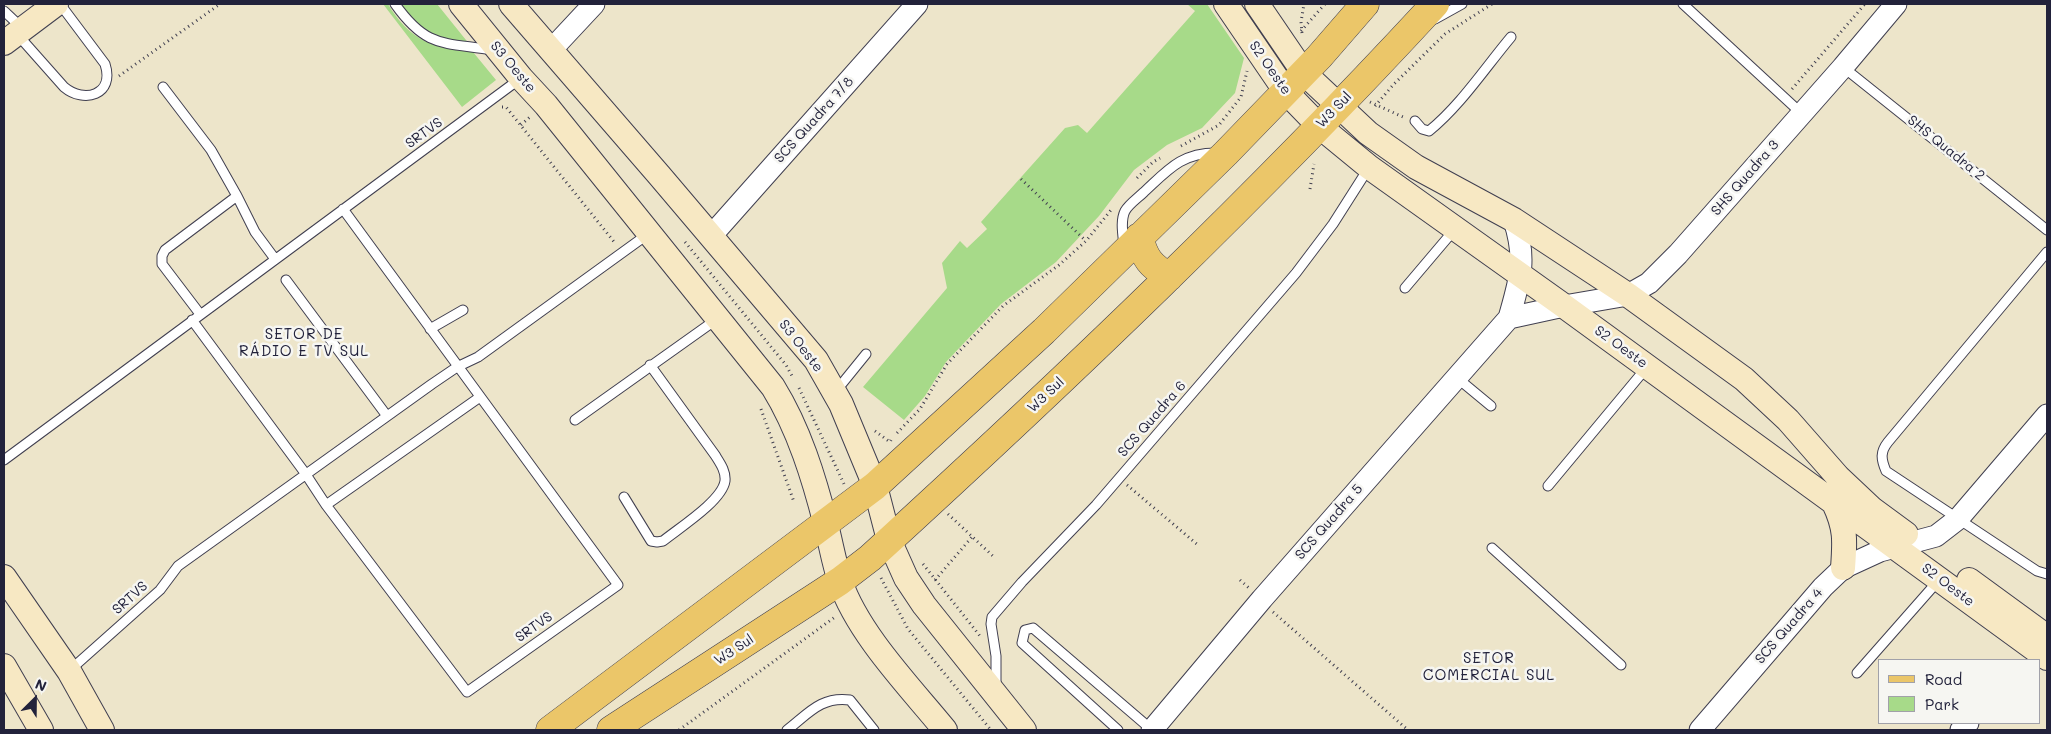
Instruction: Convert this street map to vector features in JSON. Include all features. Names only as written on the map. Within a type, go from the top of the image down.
[{"type":"main road","points":[[15,35],[56,4]]},
{"type":"main road","name":"S3 Oeste","points":[[461,4],[521,78],[546,105],[648,234],[774,387],[787,408],[797,433],[846,593],[871,639],[945,730]]},
{"type":"main road","name":"S3 Oeste","points":[[511,4],[552,49],[816,360],[841,404],[875,486],[889,540],[906,578],[924,605],[1024,730]]},
{"type":"main road","name":"S2 Oeste","points":[[1226,4],[1286,92],[1319,126],[1369,168],[1564,306],[1834,503],[1906,544],[2039,652]]},
{"type":"main road","name":"S2 Oeste","points":[[1257,4],[1304,73],[1368,133],[1416,167],[1514,220],[1628,295],[1744,379],[1788,420],[1838,477],[1940,579],[2039,652]]},
{"type":"main road","points":[[550,730],[875,486],[1038,337],[1226,153],[1304,73],[1365,4]]},
{"type":"main road","name":"W3 Sul","points":[[611,730],[846,593],[889,540],[1089,356],[1298,150],[1435,4]]},
{"type":"main road","points":[[1132,244],[1151,264],[1169,277]]},
{"type":"main road","points":[[1834,503],[1844,529],[1843,568]]},
{"type":"main road","points":[[4,577],[12,600],[69,671],[102,730]]},
{"type":"main road","points":[[4,666],[41,730]]},
{"type":"street","points":[[552,49],[594,4]]},
{"type":"street","name":"SCS Quadra 7/8","points":[[711,236],[917,4]]},
{"type":"street","name":"SHS Quadra 3","points":[[1564,306],[1628,295],[1649,283],[1678,254],[1896,4]]},
{"type":"street","name":"SCS Quadra 5","points":[[1152,730],[1262,599],[1509,318],[1521,276],[1520,247],[1514,220]]},
{"type":"street","points":[[1509,318],[1564,306]]},
{"type":"street","points":[[1906,544],[1936,536],[1958,519],[2047,415]]},
{"type":"street","name":"SCS Quadra 4","points":[[1700,730],[1822,587],[1843,568],[1880,551],[1906,544]]},
{"type":"lane","points":[[4,11],[15,35],[64,87],[71,93],[92,96],[106,84],[108,72],[105,64],[60,4]]},
{"type":"lane","points":[[395,4],[418,32],[441,43],[499,51]]},
{"type":"lane","points":[[1406,35],[1462,4]]},
{"type":"lane","points":[[1683,4],[1801,113]]},
{"type":"lane","points":[[1416,121],[1422,129],[1429,130],[1434,127],[1511,37]]},
{"type":"lane","name":"SHS Quadra 2","points":[[1843,67],[2047,230]]},
{"type":"lane","name":"SRTVS","points":[[4,460],[521,78]]},
{"type":"lane","points":[[163,87],[211,150],[255,232],[275,260]]},
{"type":"lane","name":"SCS Quadra 6","points":[[996,695],[996,656],[991,624],[992,617],[1022,582],[1119,479],[1296,274],[1333,224],[1369,168]]},
{"type":"lane","points":[[196,317],[162,264],[162,256],[165,250],[237,196]]},
{"type":"lane","name":"SRTVS","points":[[196,317],[326,505],[466,692],[618,585],[343,209]]},
{"type":"lane","points":[[1405,288],[1455,228]]},
{"type":"lane","name":"SRTVS","points":[[69,671],[160,590],[178,566],[305,473],[458,367],[478,357],[648,234]]},
{"type":"lane","points":[[2047,252],[1882,450],[1881,461],[1886,471],[2037,571],[2047,574]]},
{"type":"lane","points":[[286,280],[387,416]]},
{"type":"lane","points":[[430,329],[463,310]]},
{"type":"lane","points":[[575,420],[650,365],[718,319]]},
{"type":"lane","points":[[835,393],[866,354]]},
{"type":"lane","points":[[624,497],[651,541],[657,542],[663,541],[704,508],[719,493],[725,481],[724,470],[715,456],[650,365]]},
{"type":"lane","points":[[1548,486],[1648,367]]},
{"type":"lane","points":[[1456,377],[1491,406]]},
{"type":"lane","points":[[326,505],[480,397]]},
{"type":"lane","points":[[1492,548],[1621,665]]},
{"type":"lane","points":[[1857,673],[1940,579]]},
{"type":"lane","points":[[1118,730],[1022,643],[1025,630],[1033,628],[1152,730]]},
{"type":"lane","points":[[787,730],[824,701],[836,698],[850,700],[874,730]]},
{"type":"path","points":[[106,84],[220,4]]},
{"type":"path","points":[[1301,31],[1325,4]]},
{"type":"path","points":[[1375,106],[1394,84],[1445,34],[1492,4]]},
{"type":"path","points":[[1785,97],[1865,4]]},
{"type":"path","points":[[874,430],[890,442],[920,409],[947,364],[1003,306],[1059,265],[1086,241],[1021,179]]},
{"type":"path","points":[[1119,479],[1198,545]]},
{"type":"path","points":[[933,500],[995,558]]},
{"type":"path","points":[[935,580],[972,537]]},
{"type":"path","points":[[1240,580],[1262,599],[1266,606],[1408,730]]},
{"type":"path","points":[[679,730],[846,593]]},
{"type":"green space","points":[[383,4],[388,4],[405,26],[424,40],[446,48],[473,52],[496,80],[462,107]]},
{"type":"green space","points":[[398,4],[437,4],[470,45],[442,41],[424,31]]},
{"type":"green space","points":[[1187,4],[1207,4],[1244,58],[1235,93],[1202,128],[1167,145],[1134,170],[1099,216],[1056,262],[1001,304],[946,362],[925,396],[904,420],[863,387],[947,288],[942,263],[960,241],[967,248],[987,229],[981,222],[1065,128],[1078,125],[1087,133],[1195,11]]},
{"type":"district","name":"SETOR DE RÁDIO E TV SUL","points":[[304,342]]},
{"type":"district","name":"SETOR COMERCIAL SUL","points":[[1489,666]]}]
